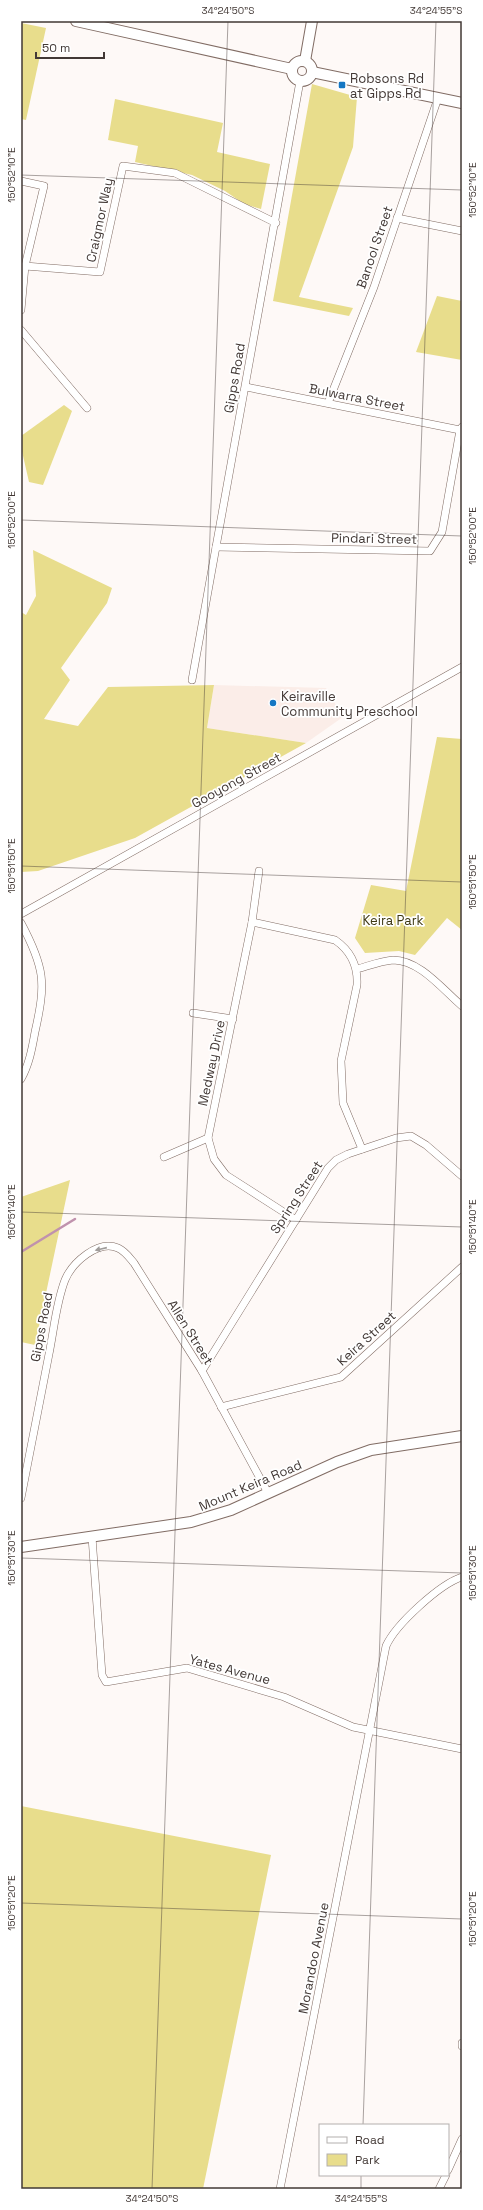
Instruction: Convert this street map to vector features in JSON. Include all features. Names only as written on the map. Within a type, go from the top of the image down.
[{"type":"main road","points":[[76,21],[292,69]]},
{"type":"main road","points":[[305,61],[312,21]]},
{"type":"main road","points":[[292,69],[297,63],[305,61]]},
{"type":"main road","points":[[292,69],[294,78],[300,81],[307,80],[312,72],[311,66],[305,61]]},
{"type":"main road","points":[[312,72],[462,103]]},
{"type":"main road","name":"Mount Keira Road","points":[[21,1547],[191,1522],[225,1512],[337,1462],[371,1450],[462,1436]]},
{"type":"street","name":"Gipps Road","points":[[192,680],[276,223],[300,81]]},
{"type":"street","name":"Banool Street","points":[[328,403],[374,287],[438,98]]},
{"type":"street","name":"Craigmor Way","points":[[25,266],[100,272],[123,166],[175,173],[276,223]]},
{"type":"street","points":[[21,182],[44,186],[25,266],[21,310]]},
{"type":"street","points":[[398,218],[462,232]]},
{"type":"street","points":[[21,330],[87,408]]},
{"type":"street","name":"Bulwarra Street","points":[[246,387],[461,429]]},
{"type":"street","name":"Pindari Street","points":[[216,547],[430,551],[442,532],[461,429]]},
{"type":"street","name":"Gooyong Street","points":[[21,914],[462,667]]},
{"type":"street","name":"Medway Drive","points":[[260,871],[252,922],[208,1138],[214,1159],[226,1175],[296,1220]]},
{"type":"street","points":[[252,922],[335,940],[351,954],[356,969],[357,985],[340,1061],[343,1103],[362,1149]]},
{"type":"street","points":[[21,923],[40,964],[43,987],[30,1055],[21,1079]]},
{"type":"street","points":[[356,969],[382,962],[404,962],[420,970],[462,1006]]},
{"type":"street","points":[[193,1013],[232,1019]]},
{"type":"street","name":"Spring Street","points":[[202,1371],[332,1164],[341,1156],[396,1138],[411,1136],[426,1145],[462,1176]]},
{"type":"street","points":[[164,1157],[208,1138]]},
{"type":"street","name":"Allen Street","points":[[66,1279],[78,1262],[88,1253],[102,1248],[117,1247],[124,1252],[134,1263],[202,1371],[268,1493]]},
{"type":"street","name":"Keira Street","points":[[221,1407],[341,1377],[462,1267]]},
{"type":"street","name":"Gipps Road","points":[[21,1498],[56,1315],[66,1279]]},
{"type":"street","name":"Yates Avenue","points":[[92,1537],[102,1675],[105,1681],[111,1682],[188,1668],[284,1697],[348,1725],[370,1732],[462,1749]]},
{"type":"street","name":"Morandoo Avenue","points":[[280,2189],[370,1732],[383,1658],[390,1637],[439,1588],[462,1577]]},
{"type":"street","points":[[449,2168],[462,2138]]},
{"type":"street","points":[[439,2189],[446,2176]]},
{"type":"shaded area","name":"Keiraville Community Preschool","points":[[214,685],[326,688],[343,717],[306,743],[207,728]]},
{"type":"green space","points":[[21,23],[46,28],[26,120],[21,119]]},
{"type":"green space","points":[[312,84],[357,97],[353,147],[299,297],[353,308],[349,316],[273,301]]},
{"type":"green space","points":[[115,99],[223,123],[217,152],[270,164],[261,209],[244,204],[225,191],[192,175],[135,162],[138,146],[108,140]]},
{"type":"green space","points":[[437,296],[462,301],[462,360],[416,352]]},
{"type":"green space","points":[[64,405],[72,411],[43,485],[29,482],[21,447],[21,436]]},
{"type":"green space","points":[[33,550],[112,588],[107,603],[61,668],[70,680],[44,719],[78,726],[108,687],[214,685],[207,728],[306,743],[135,838],[38,871],[21,872],[21,612],[26,615],[36,596]]},
{"type":"green space","name":"Keira Park","points":[[437,737],[462,739],[462,930],[447,918],[415,955],[399,951],[365,953],[355,938],[371,885],[406,891]]},
{"type":"green space","points":[[70,1180],[35,1345],[21,1342],[21,1197]]},
{"type":"green space","points":[[21,1806],[271,1855],[203,2189],[21,2189]]},
{"type":"waterway","points":[[21,1252],[75,1219]]},
{"type":"place","name":"Robsons Rd at Gipps Rd","points":[[342,85]]},
{"type":"place","name":"Keiraville Community Preschool","points":[[273,703]]}]
